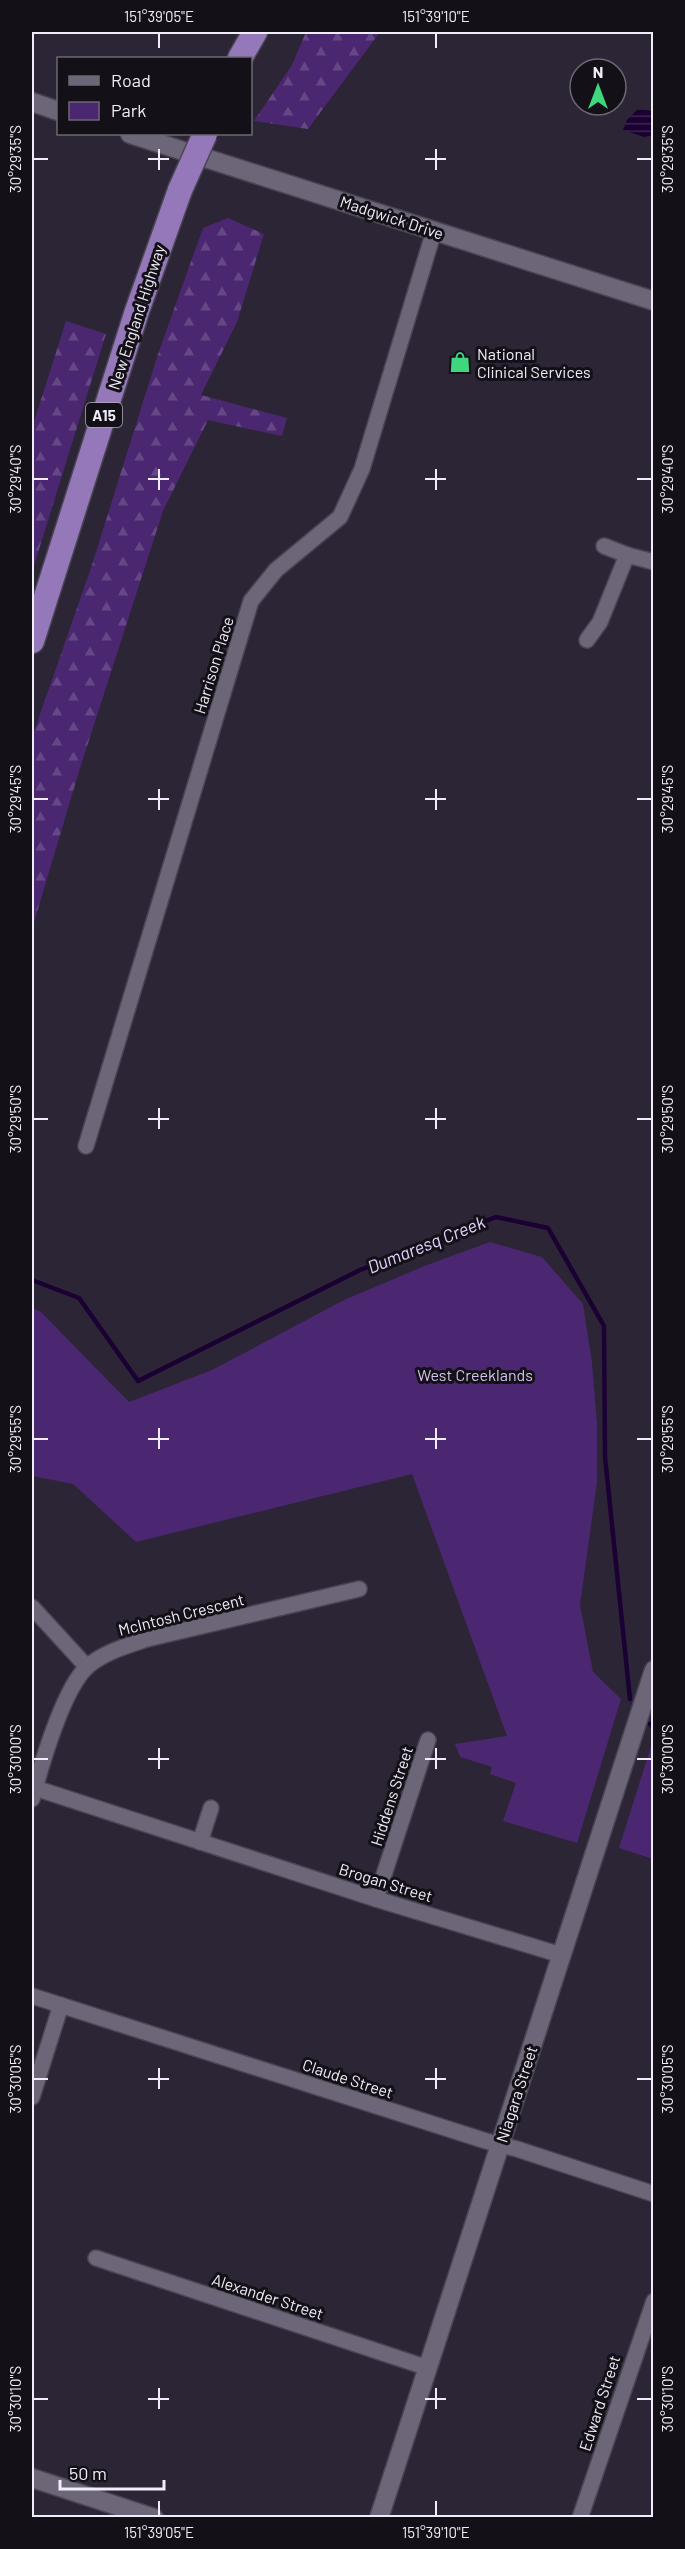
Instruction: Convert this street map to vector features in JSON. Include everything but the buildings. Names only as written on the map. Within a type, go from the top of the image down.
[{"type":"highway","points":[[241,57],[255,32]]},
{"type":"highway","name":"New England Highway","points":[[32,641],[137,311],[180,190],[205,135]]},
{"type":"street","points":[[32,102],[57,111]]},
{"type":"street","name":"Madgwick Drive","points":[[133,135],[654,301]]},
{"type":"street","name":"Harrison Place","points":[[86,1146],[251,601],[276,570],[340,517],[362,469],[434,231]]},
{"type":"street","points":[[604,546],[654,562]]},
{"type":"street","points":[[587,640],[600,622],[627,555]]},
{"type":"street","name":"McIntosh Crescent","points":[[33,1792],[66,1699],[87,1667],[115,1650],[147,1639],[359,1589]]},
{"type":"street","points":[[32,1606],[87,1667]]},
{"type":"street","name":"Niagara Street","points":[[379,2517],[654,1670]]},
{"type":"street","name":"Hiddens Street","points":[[376,1899],[428,1740]]},
{"type":"street","name":"Brogan Street","points":[[33,1792],[561,1955]]},
{"type":"street","points":[[200,1842],[211,1808]]},
{"type":"street","name":"Claude Street","points":[[32,1996],[654,2194]]},
{"type":"street","points":[[32,2097],[61,2005]]},
{"type":"street","name":"Alexander Street","points":[[96,2258],[428,2368]]},
{"type":"street","name":"Edward Street","points":[[580,2517],[654,2301]]},
{"type":"street","points":[[32,2478],[154,2517]]},
{"type":"green space","points":[[306,32],[380,32],[308,129],[254,121],[292,65]]},
{"type":"green space","points":[[228,218],[264,234],[237,322],[201,395],[287,418],[282,436],[208,420],[163,511],[80,768],[32,929],[32,737],[91,568],[159,351],[203,228]]},
{"type":"green space","points":[[66,321],[106,334],[32,572],[32,428]]},
{"type":"green space","name":"West Creeklands","points":[[490,1242],[542,1257],[583,1304],[592,1363],[597,1423],[597,1482],[580,1605],[593,1672],[621,1699],[577,1843],[503,1821],[516,1783],[490,1774],[492,1767],[460,1757],[455,1744],[507,1736],[412,1474],[136,1542],[73,1484],[32,1476],[32,1307],[41,1312],[129,1402],[212,1370],[346,1299],[427,1265]]},
{"type":"green space","points":[[653,1740],[653,1859],[619,1848]]},
{"type":"shaded area","points":[[638,109],[653,111],[653,135],[644,137],[623,130],[627,120]]},
{"type":"waterway","name":"Dumaresq Creek","points":[[32,1280],[79,1298],[138,1381],[360,1270],[496,1217],[548,1228],[604,1326],[605,1457],[630,1699]]},
{"type":"waterway","name":"Dumaresq Creek","points":[[650,1724],[654,1728]]},
{"type":"place","name":"National Clinical Services","points":[[460,362]]}]
